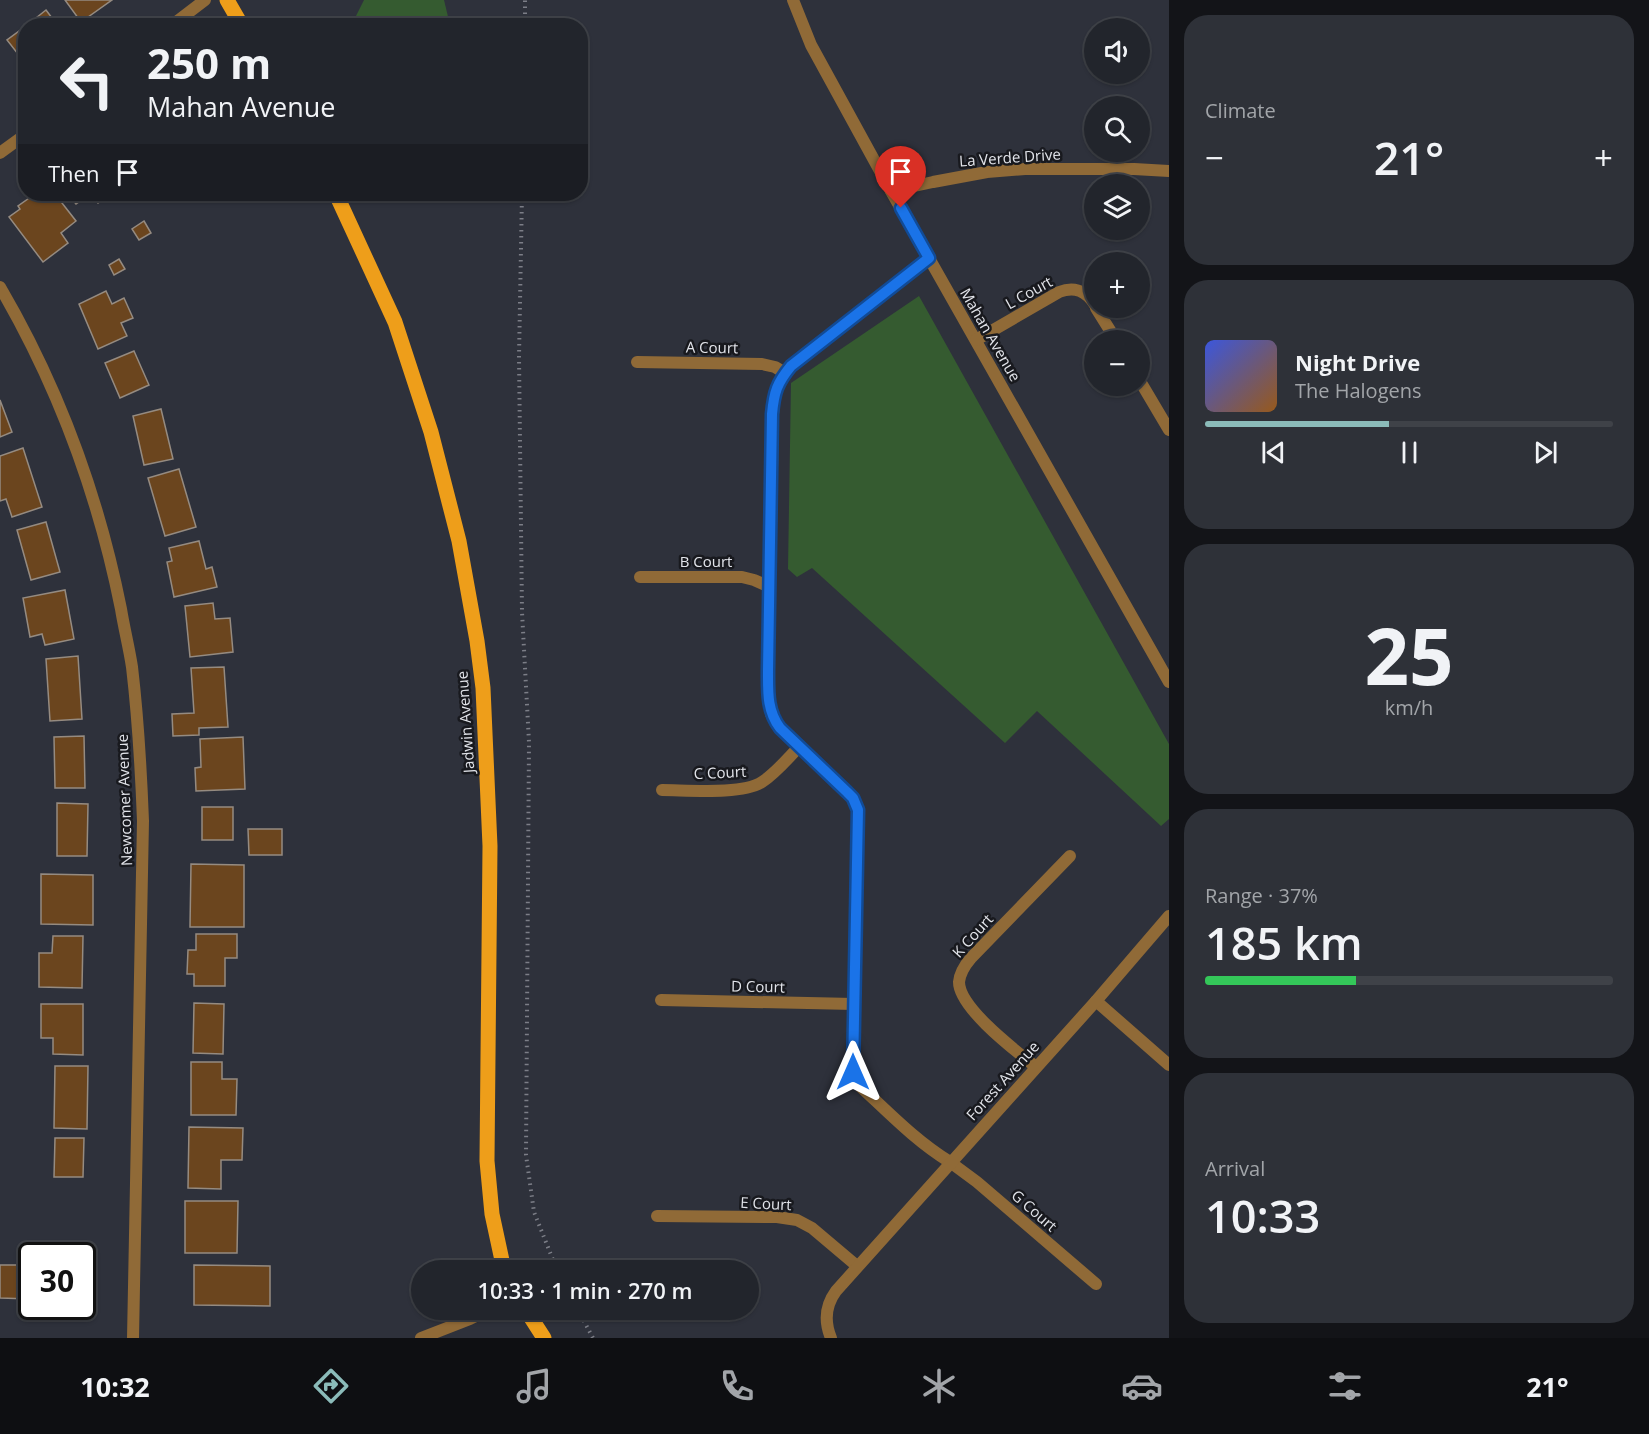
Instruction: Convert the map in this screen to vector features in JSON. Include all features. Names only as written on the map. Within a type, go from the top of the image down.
[{"type":"main road","points":[[227,0],[237,18]]},
{"type":"main road","name":"Jadwin Avenue","points":[[339,201],[395,322],[431,432],[459,541],[477,641],[483,688],[490,846],[488,1161],[492,1214],[502,1260]]},
{"type":"main road","points":[[532,1320],[544,1338]]},
{"type":"street","points":[[181,18],[205,0]]},
{"type":"street","name":"Mahan Avenue","points":[[793,0],[811,45],[891,192],[1169,682]]},
{"type":"street","points":[[0,153],[18,140]]},
{"type":"street","name":"La Verde Drive","points":[[891,192],[987,172],[1025,169],[1156,169],[1169,171]]},
{"type":"street","points":[[785,373],[806,353],[929,258]]},
{"type":"street","name":"Newcomer Avenue","points":[[0,287],[21,323],[49,381],[79,455],[100,517],[132,665],[140,748],[143,821],[133,1338]]},
{"type":"street","name":"L Court","points":[[976,340],[1059,292],[1066,290],[1084,293]]},
{"type":"street","name":"A Court","points":[[637,362],[762,364],[775,367],[785,373]]},
{"type":"street","name":"G Court","points":[[785,373],[777,386],[772,414],[768,692],[774,721],[853,798],[858,810],[853,1067],[856,1080],[914,1136],[977,1182],[1096,1284]]},
{"type":"street","points":[[1149,396],[1169,430]]},
{"type":"street","name":"B Court","points":[[640,577],[742,578],[770,587]]},
{"type":"street","name":"C Court","points":[[662,790],[747,789],[769,777],[799,747]]},
{"type":"street","name":"K Court","points":[[1036,1067],[981,1019],[962,995],[959,980],[964,967],[971,958],[1071,856]]},
{"type":"street","name":"Forest Avenue","points":[[831,1338],[827,1322],[828,1304],[836,1291],[1096,1001],[1169,916]]},
{"type":"street","name":"D Court","points":[[661,1000],[854,1004]]},
{"type":"street","points":[[1096,1001],[1169,1065]]},
{"type":"street","name":"E Court","points":[[657,1216],[777,1217],[798,1220],[812,1228],[858,1266]]},
{"type":"street","points":[[421,1338],[467,1320]]},
{"type":"path","points":[[525,0],[525,18]]},
{"type":"path","points":[[522,201],[519,357],[522,612],[529,742],[526,1155],[534,1212],[553,1260]]},
{"type":"path","points":[[583,1320],[593,1338]]},
{"type":"green space","points":[[364,0],[444,0],[448,18],[357,18]]},
{"type":"green space","points":[[919,296],[1169,744],[1169,819],[1161,826],[1037,711],[1005,743],[812,568],[797,577],[788,569],[791,383]]},
{"type":"building","points":[[65,0],[112,0],[87,18],[78,18]]},
{"type":"building","points":[[46,10],[52,18],[36,18]]},
{"type":"building","points":[[18,32],[18,54],[7,40]]},
{"type":"building","points":[[25,201],[60,201],[76,221],[61,233],[68,243],[43,262],[9,217],[20,209],[18,206]]},
{"type":"building","points":[[144,221],[151,233],[139,240],[132,229]]},
{"type":"building","points":[[119,259],[125,269],[114,275],[109,265]]},
{"type":"building","points":[[106,291],[112,304],[124,298],[133,318],[121,323],[127,336],[98,349],[79,304]]},
{"type":"building","points":[[134,351],[149,385],[120,398],[105,363]]},
{"type":"building","points":[[0,400],[12,432],[0,437]]},
{"type":"building","points":[[161,409],[173,459],[144,465],[133,416]]},
{"type":"building","points":[[23,448],[42,507],[12,517],[6,499],[0,501],[0,456]]},
{"type":"building","points":[[179,469],[196,527],[165,536],[148,478]]},
{"type":"building","points":[[46,522],[60,572],[31,580],[17,530]]},
{"type":"building","points":[[199,541],[206,569],[212,567],[217,587],[174,597],[167,562],[172,561],[169,548]]},
{"type":"building","points":[[65,590],[74,639],[45,645],[42,634],[30,637],[23,598]]},
{"type":"building","points":[[213,603],[215,619],[230,618],[233,652],[190,657],[185,606]]},
{"type":"building","points":[[78,656],[82,719],[50,721],[46,659]]},
{"type":"building","points":[[224,667],[228,727],[199,728],[199,735],[173,736],[172,714],[194,713],[191,668]]},
{"type":"building","points":[[84,736],[85,788],[55,788],[54,737]]},
{"type":"building","points":[[243,737],[245,789],[196,791],[195,768],[201,767],[200,739]]},
{"type":"building","points":[[57,803],[88,804],[87,856],[57,856]]},
{"type":"building","points":[[202,807],[233,807],[233,840],[202,840]]},
{"type":"building","points":[[248,829],[282,829],[282,855],[249,855]]},
{"type":"building","points":[[191,864],[244,865],[244,927],[190,927]]},
{"type":"building","points":[[41,874],[93,875],[93,925],[41,924]]},
{"type":"building","points":[[196,934],[237,934],[237,958],[225,958],[225,986],[194,986],[194,974],[187,974],[188,950],[196,950]]},
{"type":"building","points":[[53,936],[83,936],[82,988],[39,987],[39,953],[52,953]]},
{"type":"building","points":[[194,1003],[224,1004],[223,1054],[193,1053]]},
{"type":"building","points":[[41,1004],[83,1004],[83,1055],[53,1054],[53,1038],[41,1038]]},
{"type":"building","points":[[191,1062],[222,1062],[222,1079],[237,1079],[236,1115],[191,1115]]},
{"type":"building","points":[[55,1066],[88,1066],[87,1129],[54,1128]]},
{"type":"building","points":[[189,1127],[243,1128],[242,1160],[221,1160],[221,1189],[188,1188]]},
{"type":"building","points":[[55,1138],[84,1138],[83,1177],[54,1177]]},
{"type":"building","points":[[185,1201],[238,1201],[237,1253],[185,1253]]},
{"type":"building","points":[[0,1265],[18,1265],[18,1299],[0,1298]]},
{"type":"building","points":[[194,1265],[270,1266],[270,1306],[194,1305]]},
{"type":"route","points":[[853,1072],[858,810],[853,798],[774,721],[768,692],[772,414],[777,386],[791,366],[929,258],[901,208]]}]
